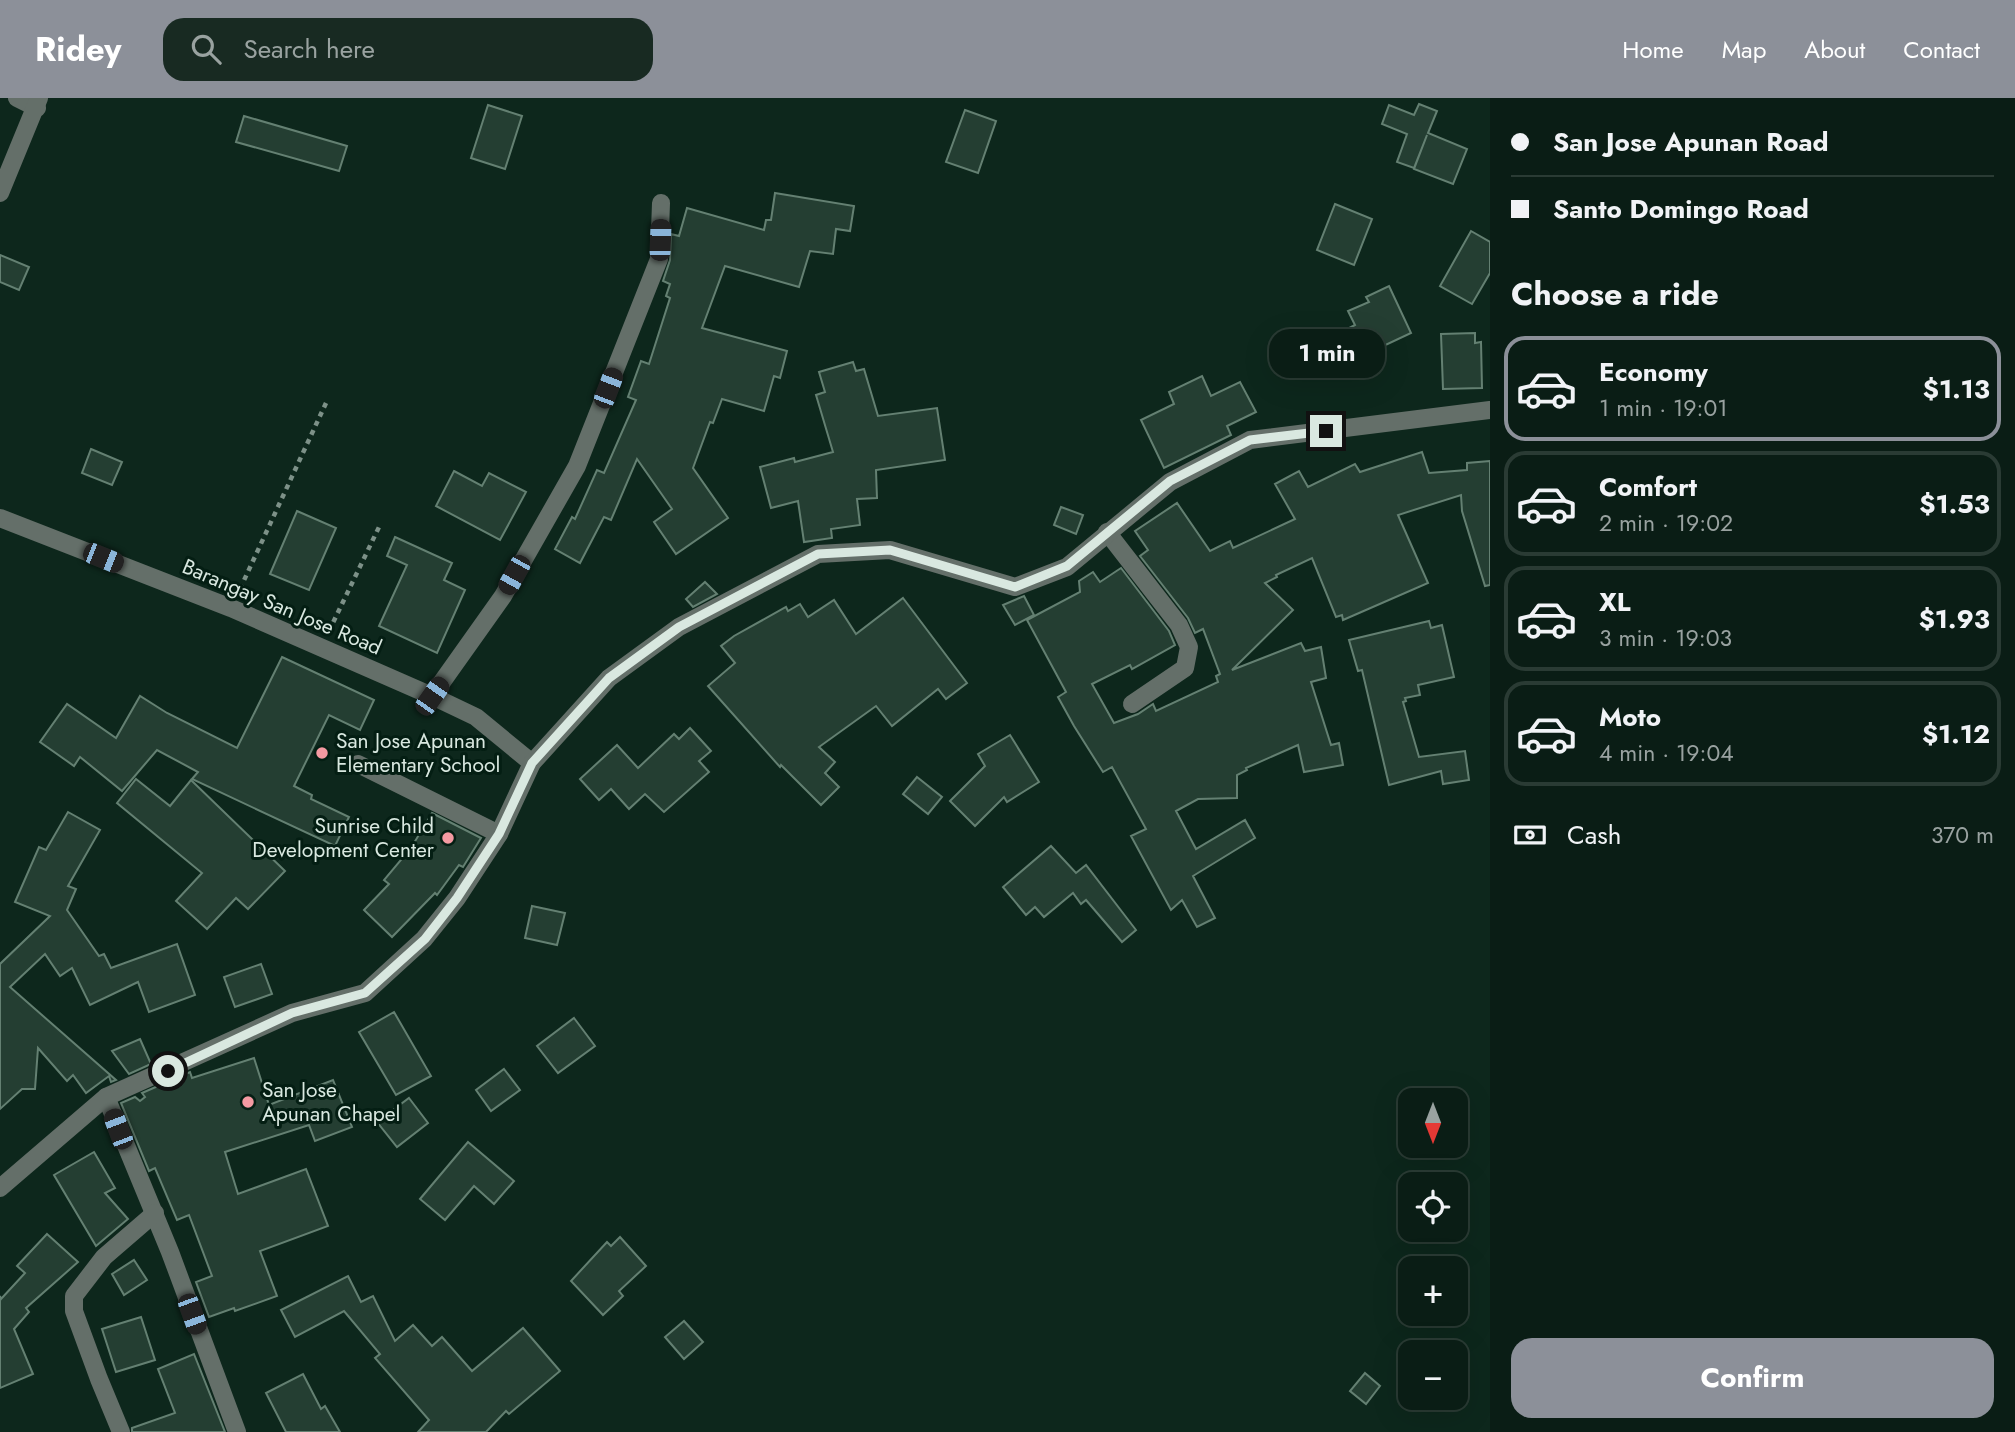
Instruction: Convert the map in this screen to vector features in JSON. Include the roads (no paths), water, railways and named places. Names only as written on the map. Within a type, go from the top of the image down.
[{"type":"street","points":[[0,192],[38,103],[17,98]]},
{"type":"street","points":[[432,696],[503,596],[577,466],[659,258],[661,203]]},
{"type":"street","points":[[0,1188],[106,1097],[292,1013],[365,993],[425,939],[457,898],[499,834],[532,763],[609,678],[679,627],[818,554],[890,550],[1015,587],[1067,566],[1170,481],[1250,440],[1490,410]]},
{"type":"street","name":"Barangay San Jose Road","points":[[0,518],[231,608],[432,696],[476,717],[532,763]]},
{"type":"street","points":[[1107,532],[1179,625],[1188,647],[1185,668],[1132,704]]},
{"type":"street","points":[[358,764],[499,834]]},
{"type":"street","points":[[106,1097],[155,1213],[237,1432]]},
{"type":"street","points":[[121,1432],[74,1311],[74,1296],[104,1257],[155,1213]]},
{"type":"place","name":"San Jose Apunan Elementary School","points":[[322,753]]},
{"type":"place","name":"Sunrise Child Development Center","points":[[448,838]]},
{"type":"place","name":"San Jose Apunan Chapel","points":[[248,1102]]}]
